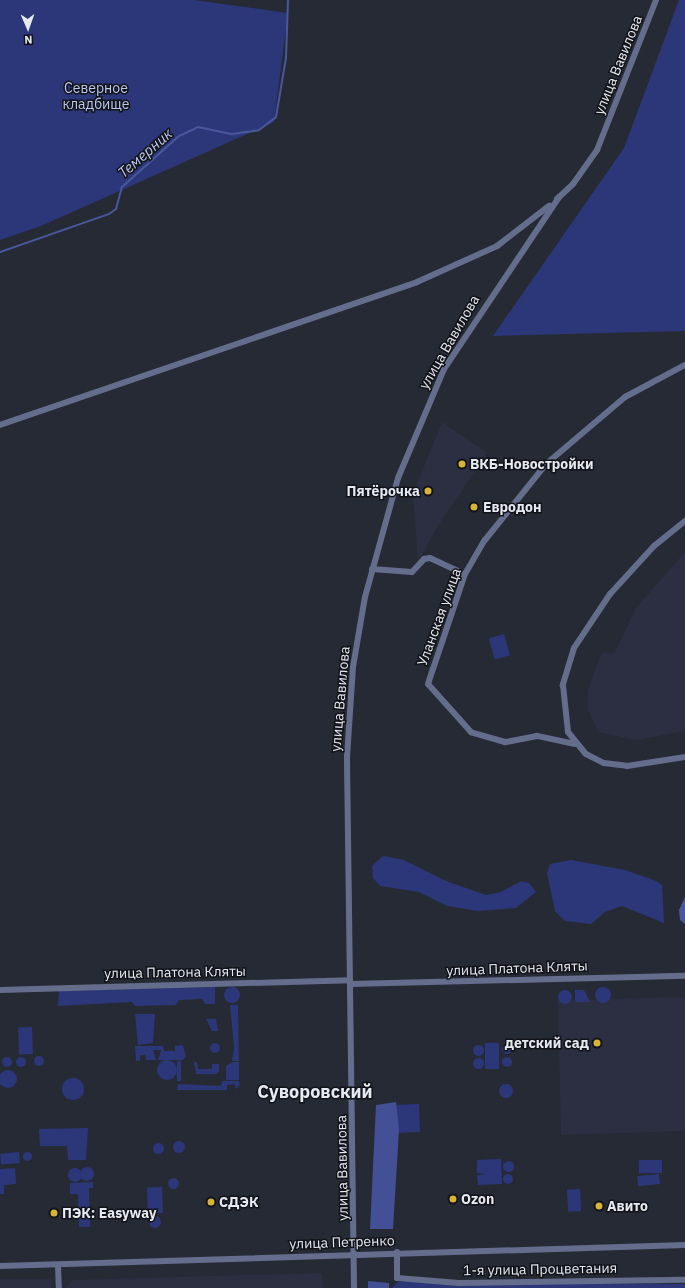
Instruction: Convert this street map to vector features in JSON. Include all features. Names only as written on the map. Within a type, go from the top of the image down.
[{"type":"street","name":"улица Вавилова","points":[[0,424],[417,282],[497,246],[559,197],[573,184],[597,150],[656,0]]},
{"type":"street","name":"улица Вавилова","points":[[354,1288],[355,1253],[350,982],[349,712],[353,667],[372,569],[398,478],[444,369],[559,197]]},
{"type":"street","name":"Уланская улица","points":[[575,744],[537,736],[505,742],[484,737],[472,732],[428,684],[465,574],[486,540],[546,464],[625,396],[685,366]]},
{"type":"street","points":[[685,521],[654,546],[623,579],[574,648],[563,685],[564,718],[575,744],[604,763],[627,766],[685,756]]},
{"type":"street","points":[[372,569],[412,572],[424,559],[430,558],[465,574]]},
{"type":"street","name":"улица Платона Кляты","points":[[0,990],[685,976]]},
{"type":"street","name":"улица Петренко","points":[[0,1266],[355,1253],[685,1245]]},
{"type":"street","name":"1-я улица Процветания","points":[[397,1252],[397,1278],[459,1283],[685,1280]]},
{"type":"street","points":[[58,1265],[59,1288]]},
{"type":"shaded area","points":[[442,422],[487,453],[436,529],[418,562],[413,494]]},
{"type":"shaded area","points":[[685,552],[685,731],[636,740],[598,732],[588,709],[588,690],[599,659],[604,652],[614,654],[636,608]]},
{"type":"shaded area","points":[[685,897],[685,924],[680,920],[679,910]]},
{"type":"shaded area","points":[[673,997],[685,999],[685,1131],[561,1135],[558,1001]]},
{"type":"shaded area","points":[[396,1102],[399,1130],[393,1229],[370,1229],[376,1105]]},
{"type":"shaded area","points":[[322,1273],[323,1288],[66,1288],[73,1280]]},
{"type":"shaded area","points":[[0,1279],[51,1279],[51,1288],[0,1288]]},
{"type":"shaded area","points":[[368,1281],[389,1283],[389,1288],[368,1288]]},
{"type":"green space","name":"Северное кладбище","points":[[0,0],[194,0],[288,13],[274,122],[41,226],[0,240]]},
{"type":"green space","points":[[679,0],[685,0],[685,331],[493,336],[624,148]]},
{"type":"green space","points":[[504,634],[510,655],[495,660],[489,638]]},
{"type":"green space","points":[[383,856],[404,860],[446,881],[486,895],[501,892],[521,881],[529,883],[536,892],[516,908],[478,911],[447,906],[419,892],[380,886],[373,878],[372,866]]},
{"type":"green space","points":[[571,860],[625,870],[656,881],[662,885],[664,923],[622,906],[605,912],[591,924],[565,921],[555,911],[547,873],[550,864]]},
{"type":"green space","points":[[215,987],[215,1004],[205,1004],[202,999],[179,1000],[176,1005],[135,1006],[132,1002],[58,1006],[59,991]]},
{"type":"green space","points":[[232,987],[238,989],[240,995],[238,1001],[232,1003],[226,1001],[224,995],[226,989]]},
{"type":"green space","points":[[603,987],[609,989],[611,995],[609,1001],[603,1003],[597,1001],[595,995],[597,989]]},
{"type":"green space","points":[[565,990],[570,992],[572,997],[570,1002],[565,1004],[560,1002],[558,997],[560,992]]},
{"type":"green space","points":[[575,990],[584,990],[590,1002],[575,1002]]},
{"type":"green space","points":[[230,1005],[238,1005],[239,1061],[232,1061],[234,1048]]},
{"type":"green space","points":[[135,1014],[155,1014],[153,1043],[138,1045]]},
{"type":"green space","points":[[206,1019],[216,1019],[218,1031],[212,1031]]},
{"type":"green space","points":[[18,1027],[32,1027],[33,1054],[19,1054]]},
{"type":"green space","points":[[215,1043],[220,1048],[215,1053],[210,1048]]},
{"type":"green space","points":[[485,1043],[499,1043],[499,1069],[485,1069]]},
{"type":"green space","points":[[478,1044],[482,1046],[484,1050],[482,1054],[478,1056],[474,1054],[472,1050],[474,1046]]},
{"type":"green space","points":[[505,1044],[509,1044],[511,1045],[511,1053],[505,1054],[502,1051],[502,1047]]},
{"type":"green space","points":[[183,1045],[186,1057],[182,1060],[158,1060],[161,1050],[153,1050],[156,1060],[146,1060],[145,1055],[140,1055],[140,1061],[136,1061],[135,1046],[163,1046],[164,1051],[175,1051],[175,1046]]},
{"type":"green space","points":[[37,1056],[41,1056],[43,1057],[43,1065],[37,1066],[34,1063],[34,1059]]},
{"type":"green space","points":[[5,1057],[9,1057],[11,1058],[11,1066],[5,1067],[2,1064],[2,1060]]},
{"type":"green space","points":[[19,1057],[23,1057],[25,1058],[25,1066],[19,1067],[16,1064],[16,1060]]},
{"type":"green space","points":[[478,1057],[482,1059],[484,1063],[482,1067],[478,1069],[474,1067],[472,1063],[474,1059]]},
{"type":"green space","points":[[505,1057],[509,1057],[511,1058],[511,1066],[505,1067],[502,1064],[502,1060]]},
{"type":"green space","points":[[167,1060],[174,1063],[177,1070],[174,1077],[167,1080],[160,1077],[157,1070],[160,1063]]},
{"type":"green space","points":[[177,1061],[181,1061],[181,1081],[177,1081]]},
{"type":"green space","points":[[194,1062],[197,1062],[198,1069],[212,1069],[212,1064],[219,1064],[219,1071],[216,1074],[196,1074]]},
{"type":"green space","points":[[233,1062],[239,1062],[239,1080],[226,1080],[226,1066]]},
{"type":"green space","points":[[8,1070],[14,1073],[17,1079],[14,1085],[8,1088],[2,1085],[-1,1079],[2,1073]]},
{"type":"green space","points":[[73,1078],[81,1081],[84,1089],[81,1097],[73,1100],[65,1097],[62,1089],[65,1081]]},
{"type":"green space","points":[[222,1081],[239,1081],[240,1085],[235,1089],[235,1084],[227,1085],[227,1090],[177,1090],[178,1084],[221,1086]]},
{"type":"green space","points":[[506,1084],[511,1086],[513,1091],[511,1096],[506,1098],[501,1096],[499,1091],[501,1086]]},
{"type":"green space","points":[[419,1104],[420,1132],[397,1133],[396,1105]]},
{"type":"green space","points":[[88,1128],[86,1160],[68,1160],[67,1146],[40,1146],[39,1129]]},
{"type":"green space","points":[[177,1141],[181,1141],[185,1147],[181,1153],[177,1153],[173,1149],[173,1145]]},
{"type":"green space","points":[[156,1143],[160,1143],[162,1144],[162,1152],[156,1153],[153,1150],[153,1146]]},
{"type":"green space","points":[[27,1151],[32,1156],[27,1161],[22,1156]]},
{"type":"green space","points":[[19,1152],[20,1163],[1,1165],[0,1154]]},
{"type":"green space","points":[[501,1159],[502,1184],[478,1185],[477,1175],[487,1174],[477,1173],[477,1160]]},
{"type":"green space","points":[[639,1160],[662,1160],[662,1173],[639,1173]]},
{"type":"green space","points":[[506,1161],[510,1161],[512,1162],[512,1170],[506,1171],[503,1168],[503,1164]]},
{"type":"green space","points":[[87,1167],[92,1169],[94,1174],[92,1179],[87,1181],[82,1179],[80,1174],[82,1169]]},
{"type":"green space","points":[[15,1168],[16,1184],[4,1185],[4,1194],[0,1194],[0,1169]]},
{"type":"green space","points":[[72,1168],[78,1168],[82,1172],[82,1178],[78,1182],[72,1182],[68,1178],[68,1172]]},
{"type":"green space","points":[[508,1174],[513,1179],[508,1184],[503,1179]]},
{"type":"green space","points":[[659,1174],[660,1184],[638,1186],[637,1176]]},
{"type":"green space","points":[[171,1178],[175,1178],[177,1179],[177,1187],[171,1188],[168,1185],[168,1181]]},
{"type":"green space","points":[[93,1182],[93,1188],[89,1188],[90,1227],[79,1227],[78,1194],[70,1194],[70,1183]]},
{"type":"green space","points":[[162,1187],[163,1213],[148,1214],[147,1188]]},
{"type":"green space","points":[[580,1189],[581,1211],[568,1212],[567,1190]]},
{"type":"green space","points":[[153,1216],[157,1216],[161,1222],[157,1228],[153,1228],[149,1224],[149,1220]]},
{"type":"green space","points":[[398,1282],[685,1284],[685,1288],[392,1288]]},
{"type":"waterway","name":"Темерник","points":[[0,252],[109,214],[116,209],[122,187],[179,136],[198,127],[232,134],[259,130],[276,117],[286,58],[288,0]]},
{"type":"place","name":"ВКБ-Новостройки","points":[[462,464]]},
{"type":"place","name":"Пятёрочка","points":[[428,491]]},
{"type":"place","name":"Евродон","points":[[474,507]]},
{"type":"place","name":"детский сад","points":[[597,1043]]},
{"type":"place","name":"Ozon","points":[[453,1199]]},
{"type":"place","name":"СДЭК","points":[[211,1202]]},
{"type":"place","name":"Авито","points":[[599,1206]]},
{"type":"place","name":"ПЭК: Easyway","points":[[54,1213]]},
{"type":"district","name":"Суворовский","points":[[315,1092]]}]
